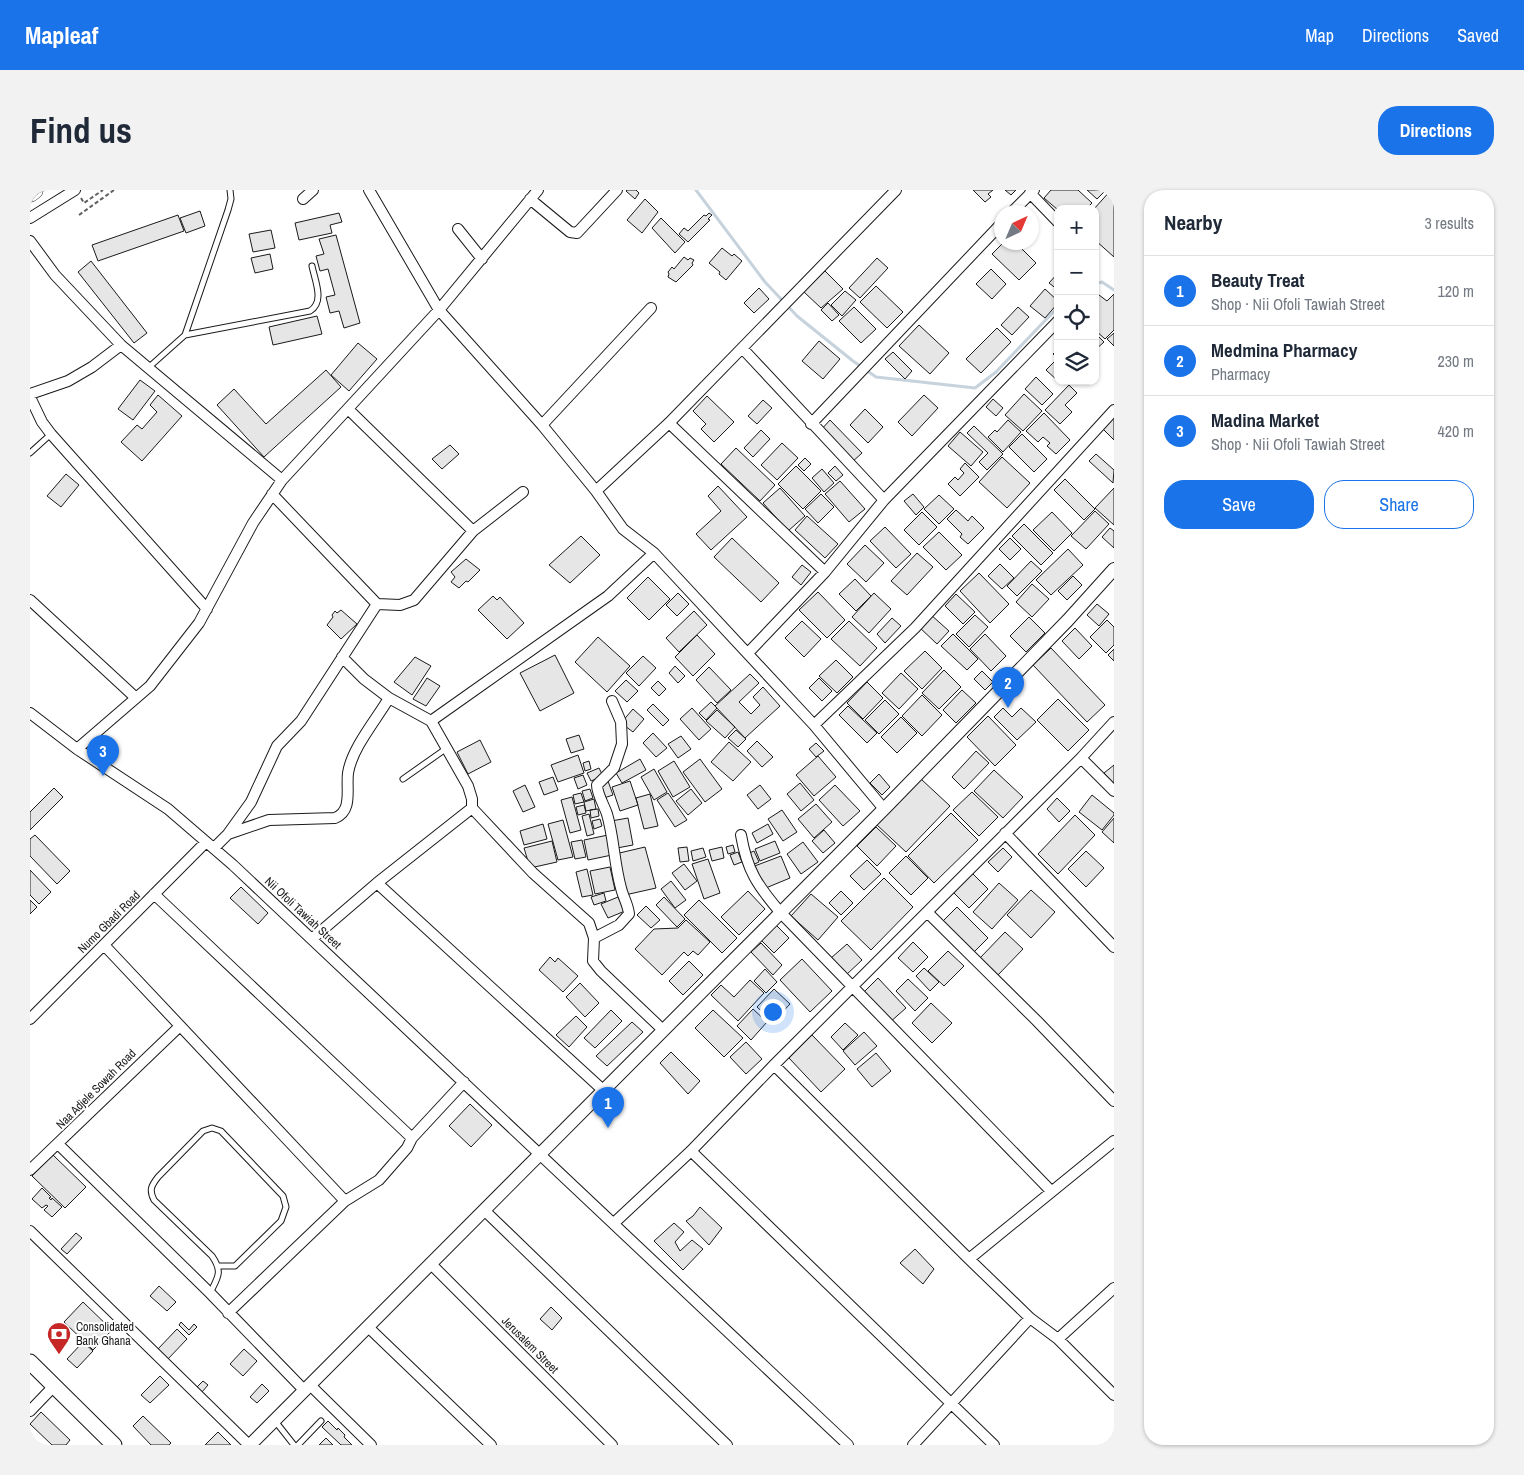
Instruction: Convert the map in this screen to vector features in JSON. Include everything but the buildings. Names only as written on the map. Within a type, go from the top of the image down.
[{"type":"highway","points":[[30,193],[34,190]]},
{"type":"main road","points":[[30,1362],[114,1445]]},
{"type":"street","points":[[30,218],[75,190]]},
{"type":"street","points":[[304,200],[313,190]]},
{"type":"street","points":[[369,190],[439,310],[542,426],[596,491],[623,529],[654,553],[748,653],[814,725],[884,809]]},
{"type":"street","points":[[77,749],[150,686],[207,609],[234,556],[282,480],[439,310],[538,190]]},
{"type":"street","points":[[530,199],[570,232],[577,232],[617,190]]},
{"type":"street","points":[[596,491],[669,423],[896,190]]},
{"type":"street","points":[[1019,205],[1032,192],[1054,217]]},
{"type":"street","points":[[458,229],[482,259]]},
{"type":"street","points":[[811,424],[859,371],[994,231]]},
{"type":"street","points":[[30,240],[55,275],[121,345],[282,480]]},
{"type":"street","points":[[542,426],[651,308]]},
{"type":"street","points":[[748,653],[825,572],[884,500],[1054,325]]},
{"type":"street","points":[[121,345],[92,367],[68,381],[30,396],[42,422],[51,434],[207,609]]},
{"type":"street","points":[[742,348],[884,500]]},
{"type":"street","points":[[348,409],[473,531]]},
{"type":"street","points":[[814,725],[915,628],[1114,410]]},
{"type":"street","points":[[669,423],[825,572]]},
{"type":"street","points":[[272,494],[377,604],[400,605],[414,600],[473,531],[523,492]]},
{"type":"street","points":[[431,721],[608,596],[654,553]]},
{"type":"street","points":[[30,1231],[249,1445],[884,809],[1061,627],[1114,569]]},
{"type":"street","points":[[30,600],[136,698]]},
{"type":"street","name":"Numo Gbadi Road","points":[[30,1019],[154,894],[210,845],[228,834],[250,802],[277,746],[301,721],[377,604]]},
{"type":"street","points":[[342,657],[389,698],[431,721],[468,786],[472,799],[472,808],[533,874],[589,923],[594,938],[593,961],[662,1030]]},
{"type":"street","points":[[228,834],[269,820],[335,818],[341,816],[345,812],[347,803],[348,774],[351,761],[389,698]]},
{"type":"street","points":[[594,938],[619,925],[629,914],[628,904],[621,890],[607,814],[597,790],[597,785],[614,768],[622,744],[621,722],[612,701]]},
{"type":"street","name":"Nii Ofoli Tawiah Street","points":[[30,713],[77,749],[168,809],[210,845],[313,938],[848,1445]]},
{"type":"street","points":[[614,1223],[691,1151],[851,987],[1081,758],[1114,722]]},
{"type":"street","points":[[1081,758],[1114,791]]},
{"type":"street","points":[[313,938],[377,883],[472,808]]},
{"type":"street","points":[[741,834],[745,857],[760,890],[851,987],[1051,1190]]},
{"type":"street","points":[[1005,834],[1114,947]]},
{"type":"street","points":[[377,883],[604,1091]]},
{"type":"street","points":[[154,894],[412,1138]]},
{"type":"street","points":[[927,912],[1037,1021],[1114,1101]]},
{"type":"street","points":[[104,945],[345,1202]]},
{"type":"street","name":"Naa Adjele Sowah Road","points":[[30,1170],[180,1026]]},
{"type":"street","points":[[774,1065],[968,1259],[1030,1318],[1058,1340],[1114,1395]]},
{"type":"street","points":[[228,1313],[345,1202],[379,1180],[407,1148],[412,1138],[464,1082]]},
{"type":"street","points":[[968,1259],[1114,1141]]},
{"type":"street","points":[[58,1144],[228,1313],[371,1445]]},
{"type":"street","points":[[691,1151],[994,1445]]},
{"type":"street","points":[[484,1210],[727,1445]]},
{"type":"street","name":"Jerusalem Street","points":[[431,1264],[612,1445]]},
{"type":"street","points":[[1058,1340],[1114,1288]]},
{"type":"street","points":[[913,1445],[1030,1318]]},
{"type":"street","points":[[368,1327],[491,1445]]},
{"type":"street","points":[[30,1411],[54,1386]]},
{"type":"lane","points":[[148,368],[185,335],[228,210],[230,190]]},
{"type":"lane","points":[[185,335],[310,312],[316,308],[319,301],[312,266]]},
{"type":"lane","points":[[30,453],[51,434]]},
{"type":"lane","points":[[403,779],[447,748]]},
{"type":"lane","points":[[210,1293],[219,1276],[219,1266],[212,1256],[154,1200],[150,1192],[152,1185],[158,1177],[203,1131],[212,1128],[221,1131],[282,1196],[286,1207],[281,1221],[235,1266],[219,1266]]},
{"type":"lane","points":[[274,1421],[296,1445],[321,1421]]},
{"type":"path","points":[[84,203],[104,190]]},
{"type":"path","points":[[79,215],[114,190]]},
{"type":"waterway","points":[[696,190],[765,282],[797,316],[876,377],[975,388],[996,372],[1054,311]]},
{"type":"waterway","points":[[1099,283],[1102,282],[1114,290]]},
{"type":"place","name":"Medmina Pharmacy","points":[[1008,708]]},
{"type":"place","name":"Madina Market","points":[[103,776]]},
{"type":"place","name":"Beauty Treat","points":[[608,1128]]},
{"type":"place","name":"Consolidated Bank Ghana","points":[[59,1355]]}]
